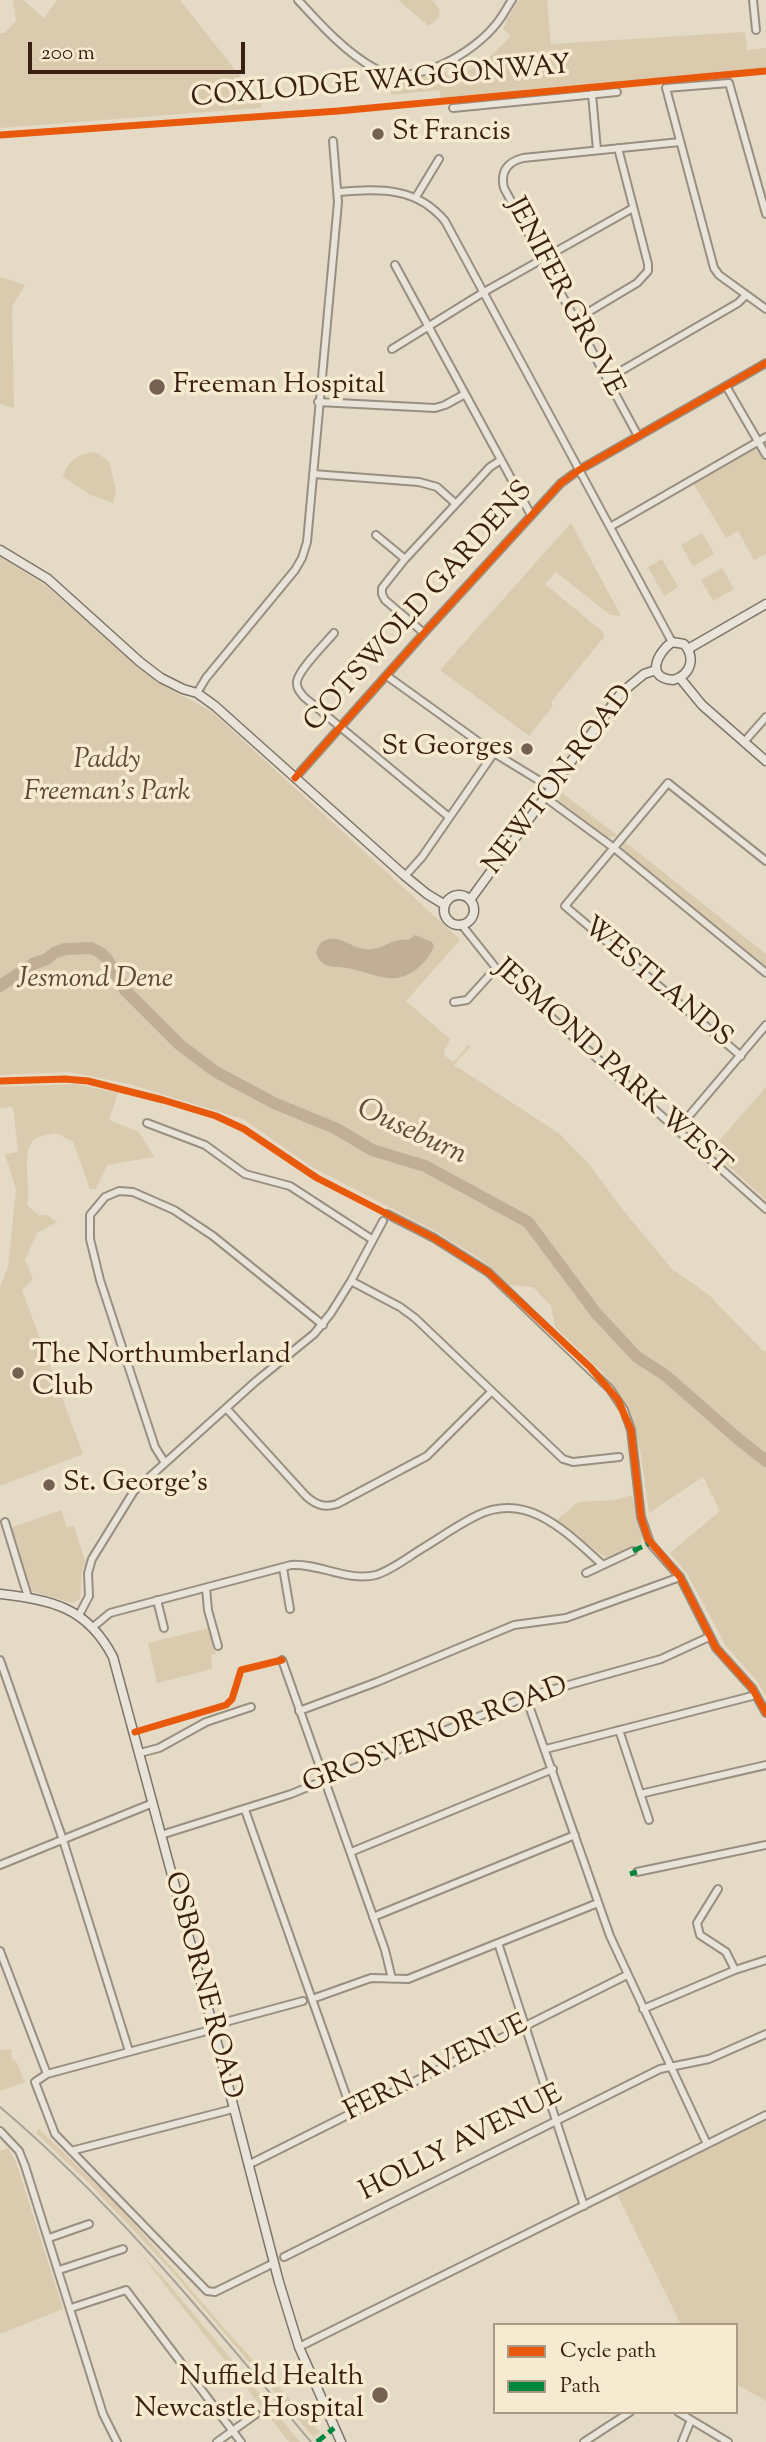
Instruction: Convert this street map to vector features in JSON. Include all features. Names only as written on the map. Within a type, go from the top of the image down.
[{"type":"street","points":[[298,0],[357,56],[374,69],[390,75],[438,67],[461,55],[497,24],[512,0]]},
{"type":"street","points":[[753,0],[756,30]]},
{"type":"street","points":[[766,214],[729,83],[666,88],[715,268],[719,275],[766,309]]},
{"type":"street","points":[[453,108],[617,92]]},
{"type":"street","points":[[592,94],[597,150]]},
{"type":"street","points":[[197,693],[206,678],[295,570],[307,542],[338,191],[333,141]]},
{"type":"street","name":"JENIFER GROVE","points":[[638,436],[542,260],[504,188],[502,179],[504,170],[518,159],[680,142]]},
{"type":"street","points":[[575,320],[637,283],[648,271],[618,148]]},
{"type":"street","points":[[415,197],[439,159]]},
{"type":"street","points":[[338,191],[385,189],[415,197],[435,209],[445,221],[672,642]]},
{"type":"street","points":[[392,349],[484,292],[633,208]]},
{"type":"street","points":[[395,265],[531,515]]},
{"type":"street","points":[[607,379],[738,303],[746,295]]},
{"type":"street","name":"COTSWOLD GARDENS","points":[[295,778],[561,483],[579,470],[766,363]]},
{"type":"street","points":[[726,386],[766,455]]},
{"type":"street","points":[[318,402],[435,408],[465,394]]},
{"type":"street","points":[[610,527],[766,437]]},
{"type":"street","points":[[424,632],[385,600],[382,594],[385,583],[490,467],[501,460]]},
{"type":"street","points":[[313,474],[419,482],[437,487],[456,504]]},
{"type":"street","points":[[376,536],[405,559]]},
{"type":"street","points":[[0,550],[48,579],[139,662],[161,678],[197,693],[405,876],[445,905]]},
{"type":"street","points":[[688,649],[766,604]]},
{"type":"street","points":[[334,633],[302,672],[297,680],[298,689],[449,817]]},
{"type":"street","points":[[672,642],[684,644],[692,661],[680,678],[666,680],[656,670],[664,648],[672,642]]},
{"type":"street","name":"NEWTON ROAD","points":[[470,900],[621,693],[644,674],[656,670]]},
{"type":"street","points":[[387,676],[494,753],[553,789]]},
{"type":"street","points":[[680,678],[702,705],[766,761]]},
{"type":"street","points":[[744,742],[766,717]]},
{"type":"street","points":[[405,876],[422,857],[494,753]]},
{"type":"street","points":[[614,848],[668,783],[766,862]]},
{"type":"street","points":[[546,798],[614,848],[766,973]]},
{"type":"street","name":"WESTLANDS","points":[[614,848],[565,906],[741,1056]]},
{"type":"street","points":[[458,895],[470,900],[472,917],[461,924],[451,922],[445,915],[445,905],[450,898],[458,895]]},
{"type":"street","name":"JESMOND PARK WEST","points":[[461,924],[496,968],[766,1209]]},
{"type":"street","points":[[454,1002],[467,1000],[496,968]]},
{"type":"street","points":[[677,1130],[766,1025]]},
{"type":"street","points":[[147,1123],[205,1145],[245,1174],[290,1186],[373,1240]]},
{"type":"street","points":[[165,1463],[155,1447],[94,1258],[89,1222],[100,1202],[111,1194],[126,1191],[162,1203],[213,1237],[323,1325]]},
{"type":"street","points":[[387,1214],[434,1238],[488,1272],[583,1360],[610,1389],[624,1410],[631,1430],[641,1517],[650,1543],[680,1577],[709,1637],[723,1657],[750,1684],[766,1713]]},
{"type":"street","points":[[79,1615],[89,1596],[88,1573],[98,1548],[134,1491],[323,1325],[351,1281],[383,1221]]},
{"type":"street","points":[[351,1281],[415,1318],[490,1393],[565,1461],[619,1458]]},
{"type":"street","points":[[226,1408],[306,1496],[315,1504],[325,1507],[337,1504],[427,1456],[490,1393]]},
{"type":"street","points":[[93,1627],[110,1613],[283,1567],[310,1566],[346,1575],[373,1575],[389,1569],[479,1514],[508,1507],[527,1510],[544,1517],[603,1566]]},
{"type":"street","points":[[5,1522],[28,1597]]},
{"type":"street","points":[[586,1573],[634,1551]]},
{"type":"street","points":[[283,1567],[290,1609]]},
{"type":"street","points":[[299,1710],[377,1682],[514,1625],[566,1618],[680,1577]]},
{"type":"street","points":[[206,1588],[208,1610],[218,1646]]},
{"type":"street","points":[[0,1604],[1,1594]]},
{"type":"street","name":"OSBORNE ROAD","points":[[1,1594],[57,1604],[79,1615],[93,1627],[113,1657],[274,2263],[299,2347],[341,2442]]},
{"type":"street","points":[[157,1600],[164,1628]]},
{"type":"street","name":"GROSVENOR ROAD","points":[[161,1835],[244,1810],[325,1781],[526,1697],[661,1659],[709,1637]]},
{"type":"street","points":[[0,1660],[63,1840],[129,2051]]},
{"type":"street","points":[[282,1660],[390,1964],[392,1979]]},
{"type":"street","points":[[546,1749],[757,1695]]},
{"type":"street","points":[[526,1697],[598,1903],[627,1975],[708,2144]]},
{"type":"street","points":[[140,1753],[159,1748],[206,1722],[251,1707]]},
{"type":"street","points":[[619,1730],[649,1820]]},
{"type":"street","points":[[640,1794],[766,1765]]},
{"type":"street","points":[[351,1852],[553,1769]]},
{"type":"street","points":[[0,1865],[153,1803]]},
{"type":"street","points":[[244,1810],[352,2112]]},
{"type":"street","points":[[373,1917],[575,1835]]},
{"type":"street","points":[[637,1872],[766,1846]]},
{"type":"street","points":[[718,1889],[697,1923],[700,1935],[726,1952],[735,1970]]},
{"type":"street","points":[[312,1999],[372,1978],[408,1979],[598,1903]]},
{"type":"street","points":[[498,1943],[584,2206]]},
{"type":"street","points":[[0,1951],[47,2074]]},
{"type":"street","points":[[643,2009],[735,1970],[766,1960]]},
{"type":"street","name":"FERN AVENUE","points":[[248,2165],[627,1975]]},
{"type":"street","points":[[274,2263],[211,2293],[55,2134],[35,2082],[47,2074],[303,2001]]},
{"type":"street","name":"HOLLY AVENUE","points":[[284,2258],[669,2066],[709,2059],[766,2034]]},
{"type":"street","points":[[71,2151],[233,2109]]},
{"type":"street","points":[[299,2347],[766,2115]]},
{"type":"street","points":[[0,2131],[22,2158],[103,2414],[117,2442]]},
{"type":"street","points":[[48,2238],[89,2224]]},
{"type":"street","points":[[59,2270],[123,2249]]},
{"type":"street","points":[[71,2308],[126,2290],[241,2442]]},
{"type":"street","points":[[217,2442],[256,2414]]},
{"type":"street","points":[[584,2442],[627,2414]]},
{"type":"street","points":[[681,2414],[728,2442]]},
{"type":"street","points":[[682,2442],[691,2420]]},
{"type":"green space","points":[[13,0],[23,0],[44,18],[57,0],[180,0],[262,104],[260,108],[0,128],[0,33],[5,33],[16,21]]},
{"type":"green space","points":[[398,0],[432,0],[440,10],[439,17],[429,26]]},
{"type":"green space","points":[[519,0],[547,0],[551,44],[745,32],[747,50],[766,48],[766,72],[440,104],[440,90],[391,95],[392,80],[446,72],[451,81],[488,59],[511,36],[503,29]]},
{"type":"green space","points":[[0,277],[25,285],[12,307],[14,408],[0,404]]},
{"type":"green space","points":[[757,446],[766,461],[766,554],[754,560],[738,531],[726,538],[693,483]]},
{"type":"green space","points":[[95,452],[109,461],[116,491],[113,503],[91,495],[63,477],[74,459]]},
{"type":"green space","points":[[571,523],[621,616],[610,615],[556,572],[545,584],[603,632],[604,637],[551,702],[553,706],[529,736],[440,670]]},
{"type":"green space","points":[[702,533],[714,554],[693,566],[681,545]]},
{"type":"green space","points":[[0,557],[45,585],[158,683],[211,711],[460,940],[406,1001],[450,1039],[444,1051],[445,1056],[454,1062],[469,1044],[470,1047],[454,1065],[560,1134],[589,1164],[672,1269],[709,1295],[763,1351],[766,1350],[766,1697],[757,1681],[726,1646],[688,1575],[670,1553],[720,1511],[703,1477],[649,1513],[641,1455],[631,1413],[603,1373],[555,1327],[551,1306],[533,1287],[509,1285],[482,1260],[437,1232],[312,1167],[243,1119],[129,1084],[69,1072],[0,1075]]},
{"type":"green space","points":[[662,559],[678,587],[664,596],[648,567]]},
{"type":"green space","points":[[722,568],[734,589],[713,601],[701,580]]},
{"type":"green space","points":[[561,792],[618,836],[607,838],[559,801]]},
{"type":"green space","points":[[624,841],[766,954],[766,967],[626,854],[622,850]]},
{"type":"green space","points":[[75,1084],[118,1093],[109,1120],[139,1132],[154,1157],[107,1165],[96,1189],[90,1189],[73,1142],[56,1133],[39,1137],[30,1145],[27,1161],[27,1205],[38,1215],[47,1215],[57,1222],[37,1233],[25,1260],[33,1279],[22,1290],[83,1454],[0,1486],[0,1287],[8,1267],[16,1190],[5,1154],[18,1152],[13,1107],[0,1108],[0,1087]]},
{"type":"green space","points":[[766,1087],[766,1200],[711,1150]]},
{"type":"green space","points":[[632,1495],[642,1537],[640,1544],[609,1560],[557,1520],[578,1502],[615,1500]]},
{"type":"green space","points":[[61,1510],[67,1527],[74,1526],[86,1563],[82,1570],[80,1599],[73,1603],[30,1591],[10,1528]]},
{"type":"green space","points":[[209,1628],[216,1654],[211,1655],[212,1669],[157,1683],[148,1643]]},
{"type":"green space","points":[[11,2049],[12,2059],[16,2061],[25,2082],[0,2091],[0,2050]]},
{"type":"green space","points":[[766,2121],[766,2401],[738,2385],[738,2323],[680,2323],[617,2194]]},
{"type":"green space","points":[[39,2129],[118,2205],[230,2335],[320,2432],[313,2437],[169,2268],[88,2182],[36,2133]]},
{"type":"green space","points":[[8,2148],[16,2162],[63,2309],[0,2334],[0,2151]]},
{"type":"green space","points":[[136,2248],[167,2282],[300,2442],[289,2442]]},
{"type":"shaded area","points":[[415,935],[432,942],[434,946],[421,965],[402,977],[386,978],[326,965],[316,953],[320,943],[331,939],[371,949],[408,940]]},
{"type":"waterway","name":"Ouseburn","points":[[0,986],[33,964],[65,949],[91,948],[101,953],[125,990],[180,1045],[216,1072],[274,1103],[337,1129],[372,1150],[425,1166],[528,1222],[596,1313],[637,1357],[665,1375],[766,1461]]},
{"type":"tram line","points":[[0,2107],[84,2185],[163,2268],[311,2442]]},
{"type":"marked path","points":[[633,1551],[650,1543]]},
{"type":"marked path","points":[[630,1874],[637,1872]]},
{"type":"marked path","points":[[317,2442],[334,2428]]},
{"type":"cycle path","name":"COXLODGE WAGGONWAY","points":[[0,135],[338,111],[766,71]]},
{"type":"cycle path","points":[[295,778],[561,483],[579,470],[766,363]]},
{"type":"cycle path","points":[[0,1081],[88,1081],[216,1116],[244,1129],[317,1178],[434,1238],[488,1272],[590,1367],[618,1400],[631,1430],[641,1517],[648,1539],[680,1577],[716,1648],[752,1688],[766,1713]]},
{"type":"cycle path","points":[[135,1732],[226,1705],[232,1699],[241,1670],[282,1660]]},
{"type":"place","name":"St Francis","points":[[378,134]]},
{"type":"place","name":"Freeman Hospital","points":[[157,387]]},
{"type":"place","name":"St Georges","points":[[527,749]]},
{"type":"place","name":"The Northumberland Club","points":[[18,1373]]},
{"type":"place","name":"St. George's","points":[[49,1485]]},
{"type":"place","name":"Nuffield Health Newcastle Hospital","points":[[380,2395]]},
{"type":"park label","name":"Paddy Freeman's Park","points":[[107,778]]},
{"type":"park label","name":"Jesmond Dene","points":[[95,981]]}]
